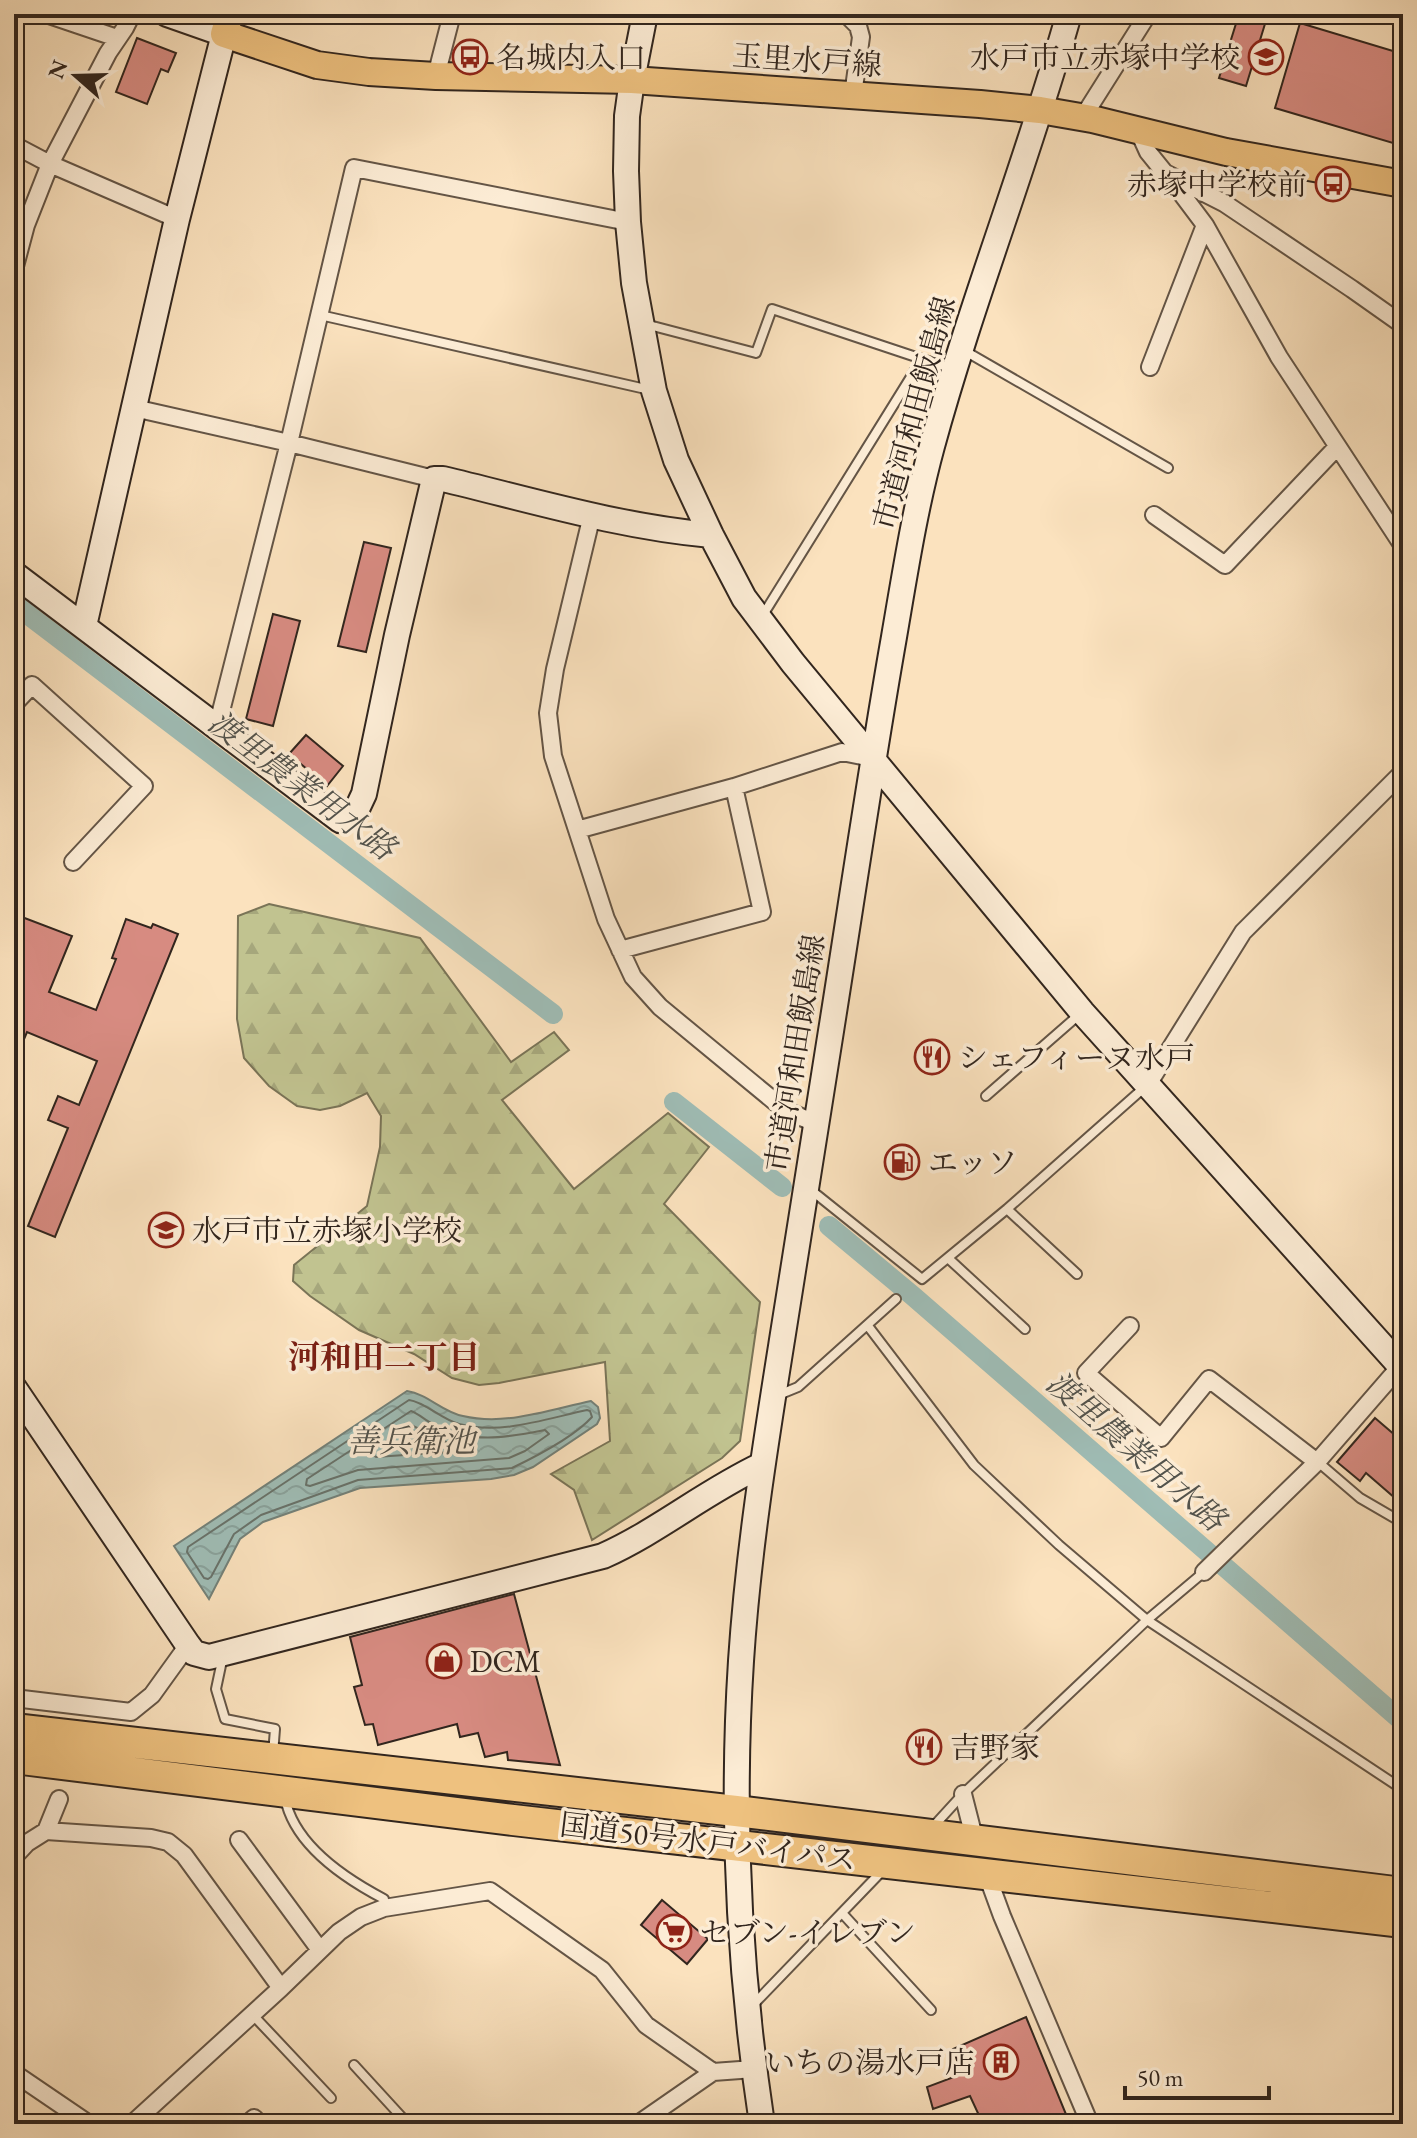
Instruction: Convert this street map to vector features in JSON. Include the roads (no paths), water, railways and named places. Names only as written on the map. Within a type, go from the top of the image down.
[{"type":"highway","name":"国道50号水戸バイパス","points":[[14,1729],[283,1790],[737,1846],[895,1859],[987,1875],[1403,1922]]},
{"type":"highway","name":"国道50号水戸バイパス","points":[[14,1758],[273,1759],[736,1811],[919,1840],[975,1841],[1403,1893]]},
{"type":"main road","name":"玉里水戸線","points":[[227,24],[286,56],[317,65],[436,76],[632,80],[1040,110],[1083,117],[1238,155],[1403,184]]},
{"type":"street","points":[[46,14],[117,38]]},
{"type":"street","points":[[14,270],[26,225],[50,164],[132,14]]},
{"type":"street","points":[[84,626],[177,219],[227,24],[167,14]]},
{"type":"street","points":[[436,76],[452,14]]},
{"type":"street","points":[[645,14],[627,116],[628,222],[634,283],[654,391],[676,460],[744,598],[793,663],[1082,1012],[1402,1366],[1317,1462],[1204,1572]]},
{"type":"street","points":[[846,14],[858,26],[861,37],[853,95]]},
{"type":"street","name":"市道河和田飯島線","points":[[762,2124],[748,2009],[736,1811],[741,1661],[762,1465],[873,758],[911,539],[930,451],[1069,14]]},
{"type":"street","points":[[1083,117],[1148,14]]},
{"type":"street","points":[[1138,130],[1148,152],[1205,225],[1279,357],[1403,546]]},
{"type":"street","points":[[14,145],[50,164],[177,219]]},
{"type":"street","points":[[217,727],[354,168],[628,222]]},
{"type":"street","points":[[1165,173],[1224,203],[1403,325]]},
{"type":"street","points":[[1150,367],[1205,225]]},
{"type":"street","points":[[134,408],[592,515],[672,532],[711,535]]},
{"type":"street","points":[[1154,515],[1225,565],[1337,447]]},
{"type":"street","points":[[14,574],[340,820],[356,811],[364,794],[434,479]]},
{"type":"street","points":[[592,515],[555,669],[548,713],[553,756],[606,919],[633,977],[660,1007],[785,1110],[817,1124]]},
{"type":"street","points":[[14,704],[32,685],[144,786],[73,862]]},
{"type":"street","points":[[577,830],[734,787],[842,752],[873,758]]},
{"type":"street","points":[[1147,1086],[1243,932],[1403,772]]},
{"type":"street","points":[[620,950],[762,912],[734,787]]},
{"type":"street","points":[[1130,1326],[1086,1373],[1161,1438],[1209,1379],[1317,1462]]},
{"type":"street","points":[[14,1388],[188,1645],[194,1653],[209,1657],[603,1556],[626,1546],[762,1465]]},
{"type":"street","points":[[14,1698],[131,1712],[152,1695],[188,1645]]},
{"type":"street","points":[[963,1794],[975,1841]]},
{"type":"street","points":[[14,1857],[27,1843],[46,1831],[59,1799]]},
{"type":"street","points":[[46,1831],[151,1838],[168,1842],[184,1855],[281,1988]]},
{"type":"street","points":[[239,1840],[320,1950]]},
{"type":"street","points":[[987,1875],[1090,2124]]},
{"type":"street","points":[[132,2124],[339,1932],[361,1917],[384,1908],[490,1891],[602,1970],[646,2025],[713,2072]]},
{"type":"street","points":[[638,2124],[713,2072],[754,2069]]},
{"type":"street","points":[[14,2073],[89,2124]]},
{"type":"street","points":[[247,2124],[254,2118],[260,2124]]},
{"type":"lane","points":[[641,322],[756,353],[772,309],[922,359],[958,359],[1168,468]]},
{"type":"lane","points":[[319,315],[654,391]]},
{"type":"lane","points":[[760,619],[922,359]]},
{"type":"lane","points":[[986,1096],[1082,1012]]},
{"type":"lane","points":[[807,1187],[922,1279],[1147,1086]]},
{"type":"lane","points":[[1007,1209],[1077,1274]]},
{"type":"lane","points":[[949,1259],[1025,1329]]},
{"type":"lane","points":[[773,1397],[798,1387],[896,1299]]},
{"type":"lane","points":[[868,1326],[974,1465],[1059,1545],[1147,1620],[1403,1792]]},
{"type":"lane","points":[[1317,1462],[1360,1498],[1403,1523]]},
{"type":"lane","points":[[919,1840],[963,1794],[1147,1620],[1204,1572]]},
{"type":"lane","points":[[224,1653],[216,1689],[225,1719],[275,1729],[273,1759]]},
{"type":"lane","points":[[283,1790],[288,1815],[302,1836],[331,1867],[384,1899],[384,1908]]},
{"type":"lane","points":[[748,2009],[895,1859]]},
{"type":"lane","points":[[842,1913],[931,2010]]},
{"type":"lane","points":[[252,2014],[331,2098]]},
{"type":"lane","points":[[354,2065],[408,2124]]},
{"type":"water","name":"善兵衛池","points":[[407,1391],[455,1414],[479,1419],[527,1416],[591,1401],[598,1407],[600,1418],[597,1424],[533,1467],[514,1475],[360,1488],[263,1522],[240,1539],[209,1599],[174,1546]]},
{"type":"waterway","name":"渡里農業用水路","points":[[14,604],[553,1014]]},
{"type":"waterway","name":"渡里農業用水路","points":[[674,1102],[782,1187]]},
{"type":"waterway","name":"渡里農業用水路","points":[[829,1226],[1403,1722]]},
{"type":"place","name":"名城内入口","points":[[470,57]]},
{"type":"place","name":"水戸市立赤塚中学校","points":[[1266,57]]},
{"type":"place","name":"赤塚中学校前","points":[[1333,184]]},
{"type":"place","name":"シェフィーヌ水戸","points":[[932,1057]]},
{"type":"place","name":"エッソ","points":[[902,1162]]},
{"type":"place","name":"水戸市立赤塚小学校","points":[[166,1230]]},
{"type":"place","name":"DCM","points":[[444,1661]]},
{"type":"place","name":"吉野家","points":[[924,1747]]},
{"type":"place","name":"セブン-イレブン","points":[[674,1932]]},
{"type":"place","name":"いちの湯水戸店","points":[[1001,2062]]},
{"type":"district","name":"河和田二丁目","points":[[384,1357]]}]
